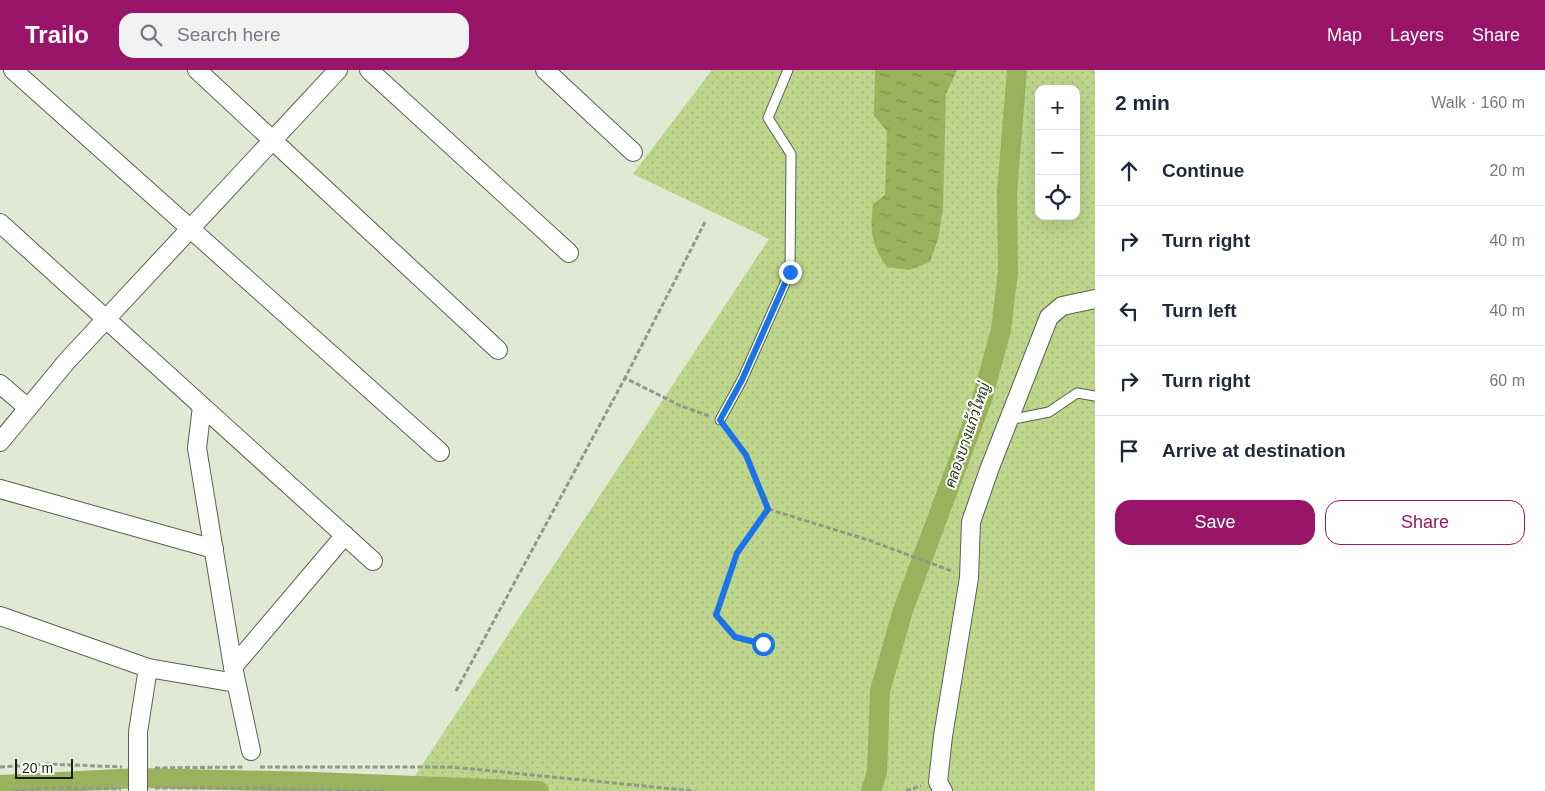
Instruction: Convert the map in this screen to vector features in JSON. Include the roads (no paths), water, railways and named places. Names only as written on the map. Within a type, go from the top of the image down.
[{"type":"street","points":[[13,70],[440,452]]},
{"type":"street","points":[[197,70],[498,350]]},
{"type":"street","points":[[0,442],[106,319],[338,70]]},
{"type":"street","points":[[369,70],[569,252]]},
{"type":"street","points":[[545,70],[632,152]]},
{"type":"street","points":[[0,223],[373,561]]},
{"type":"street","points":[[943,791],[938,782],[943,736],[969,578],[971,522],[1008,420],[1049,316],[1062,306],[1095,299]]},
{"type":"street","points":[[0,384],[28,408]]},
{"type":"street","points":[[202,406],[197,448],[235,675],[253,762]]},
{"type":"street","points":[[0,489],[214,550]]},
{"type":"street","points":[[235,675],[345,536]]},
{"type":"street","points":[[0,616],[148,668],[235,675]]},
{"type":"street","points":[[137,789],[138,732],[148,668]]},
{"type":"lane","points":[[720,420],[742,380],[790,272],[791,154],[768,118],[788,70]]},
{"type":"lane","points":[[1008,420],[1049,412],[1077,393],[1095,396]]},
{"type":"water","points":[[875,70],[957,70],[946,94],[943,209],[938,239],[930,262],[909,270],[887,267],[878,252],[873,237],[873,204],[885,195],[887,131],[874,116]]},
{"type":"waterway","name":"คลองบางแก้วใหญ่","points":[[871,791],[877,772],[880,691],[903,610],[982,399],[1001,330],[1008,272],[1007,192],[1017,70]]},
{"type":"waterway","name":"คลองบางแก้วใหญ่","points":[[0,785],[140,778],[315,782],[539,791]]}]
